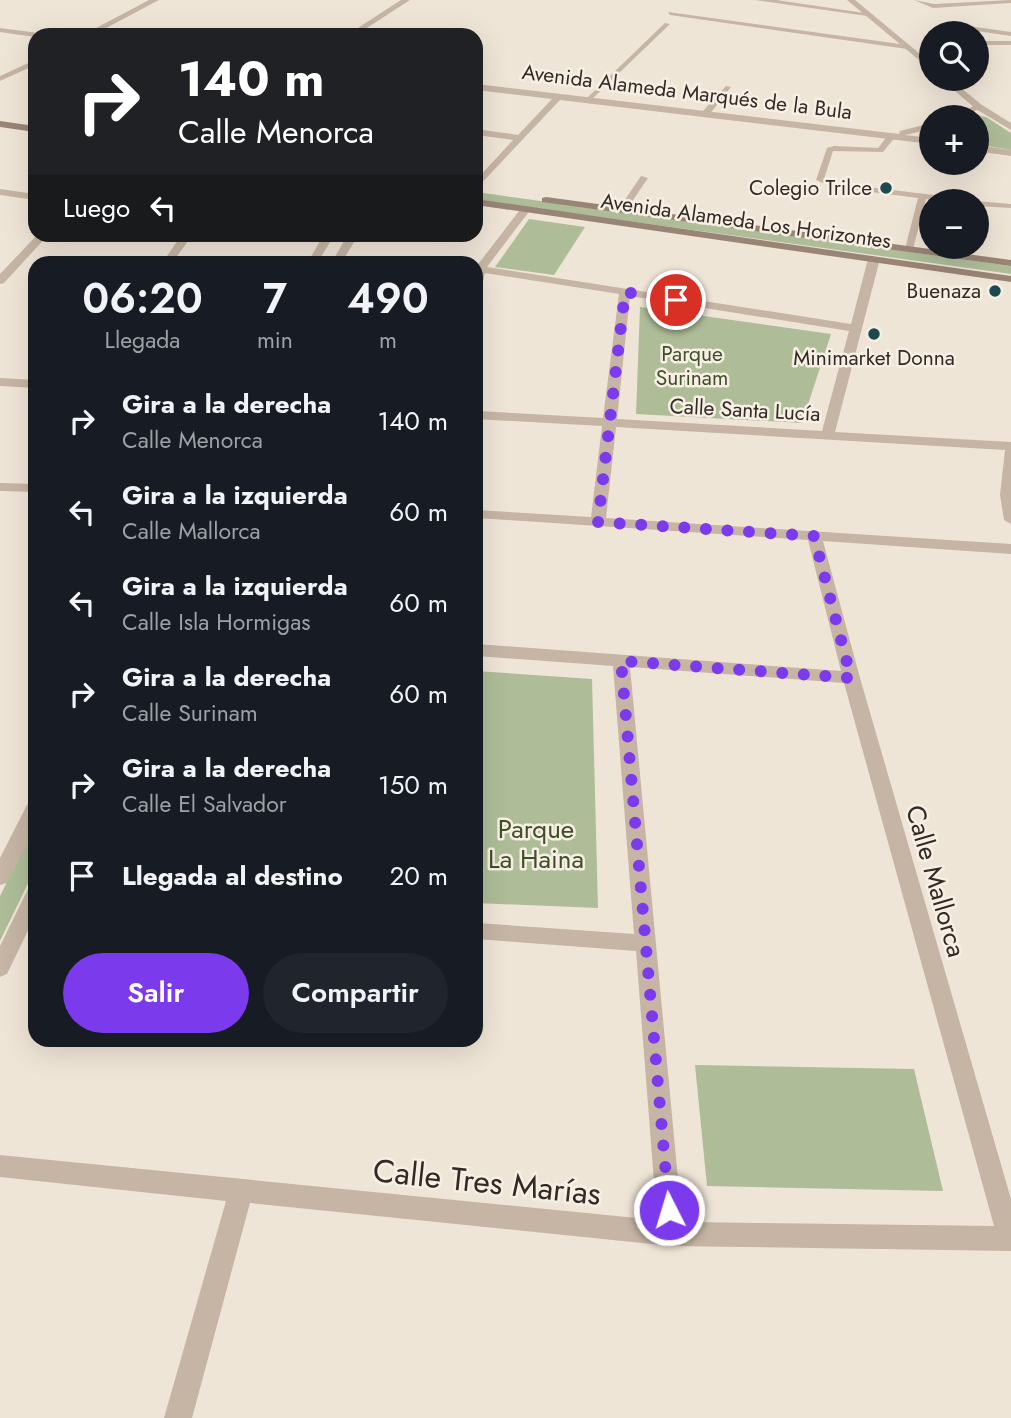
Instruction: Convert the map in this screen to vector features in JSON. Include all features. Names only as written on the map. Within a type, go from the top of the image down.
[{"type":"main road","points":[[0,124],[28,128]]},
{"type":"main road","name":"Avenida Alameda Los Horizontes","points":[[483,189],[1011,263]]},
{"type":"main road","name":"Avenida Alameda Los Horizontes","points":[[483,203],[1011,279]]},
{"type":"street","points":[[101,28],[155,0]]},
{"type":"street","points":[[362,28],[406,0]]},
{"type":"street","points":[[759,0],[867,14]]},
{"type":"street","points":[[850,0],[919,57]]},
{"type":"street","points":[[918,0],[933,6],[1011,1]]},
{"type":"street","points":[[991,1],[1011,14]]},
{"type":"street","points":[[0,30],[28,34]]},
{"type":"street","points":[[989,30],[1011,33]]},
{"type":"street","points":[[989,43],[1011,43]]},
{"type":"street","name":"Avenida Alameda Marqués de la Bula","points":[[483,90],[706,113],[919,139]]},
{"type":"street","points":[[960,91],[977,105]]},
{"type":"street","points":[[483,180],[558,97]]},
{"type":"street","points":[[989,113],[1011,127]]},
{"type":"street","name":"Avenida Alameda Marqués de la Bula","points":[[893,135],[919,128]]},
{"type":"street","points":[[483,133],[520,138]]},
{"type":"street","points":[[989,150],[1011,153]]},
{"type":"street","points":[[0,192],[28,196]]},
{"type":"street","points":[[483,266],[526,209]]},
{"type":"street","points":[[0,281],[36,242]]},
{"type":"street","points":[[8,256],[21,258]]},
{"type":"street","points":[[827,436],[874,259]]},
{"type":"street","points":[[483,270],[855,328]]},
{"type":"street","points":[[598,522],[625,292]]},
{"type":"street","points":[[0,382],[28,384]]},
{"type":"street","name":"Calle Santa Lucía","points":[[483,415],[1011,448]]},
{"type":"street","points":[[1011,448],[1007,495],[1011,520]]},
{"type":"street","points":[[0,503],[6,487],[28,488]]},
{"type":"street","points":[[483,514],[1011,549]]},
{"type":"street","name":"Calle Mallorca","points":[[814,536],[851,678],[1011,1239]]},
{"type":"street","points":[[483,651],[851,678]]},
{"type":"street","points":[[621,661],[671,1234]]},
{"type":"street","points":[[0,877],[28,822]]},
{"type":"street","points":[[0,968],[28,910]]},
{"type":"street","points":[[483,931],[645,943]]},
{"type":"street","name":"Calle Tres Marías","points":[[0,1166],[671,1234],[1011,1239]]},
{"type":"street","points":[[178,1418],[242,1191]]},
{"type":"lane","points":[[670,13],[907,47]]},
{"type":"lane","points":[[588,100],[667,24]]},
{"type":"lane","points":[[0,79],[28,65]]},
{"type":"lane","points":[[706,113],[728,87]]},
{"type":"lane","points":[[893,135],[880,150],[830,150],[820,180],[832,186],[919,197]]},
{"type":"lane","points":[[622,210],[644,178]]},
{"type":"lane","points":[[989,204],[1011,206]]},
{"type":"lane","points":[[909,249],[919,209]]},
{"type":"green space","points":[[989,119],[1011,133],[1011,150],[989,146]]},
{"type":"green space","points":[[483,193],[919,253],[919,259],[960,259],[1011,266],[1011,274],[483,201]]},
{"type":"green space","points":[[529,219],[585,227],[554,275],[495,267]]},
{"type":"green space","name":"Parque Surinam","points":[[640,307],[831,334],[802,423],[636,414]]},
{"type":"green space","name":"Parque La Haina","points":[[483,671],[592,679],[598,908],[483,903]]},
{"type":"green space","points":[[28,840],[28,883],[0,941],[0,896]]},
{"type":"green space","points":[[695,1065],[914,1069],[943,1191],[707,1186]]},
{"type":"place","name":"Colegio Trilce","points":[[886,188]]},
{"type":"place","name":"Buenaza","points":[[995,291]]},
{"type":"place","name":"Minimarket Donna","points":[[874,334]]},
{"type":"route","points":[[669,1210],[621,661],[851,678],[814,536],[598,522],[625,292],[676,300]]}]
